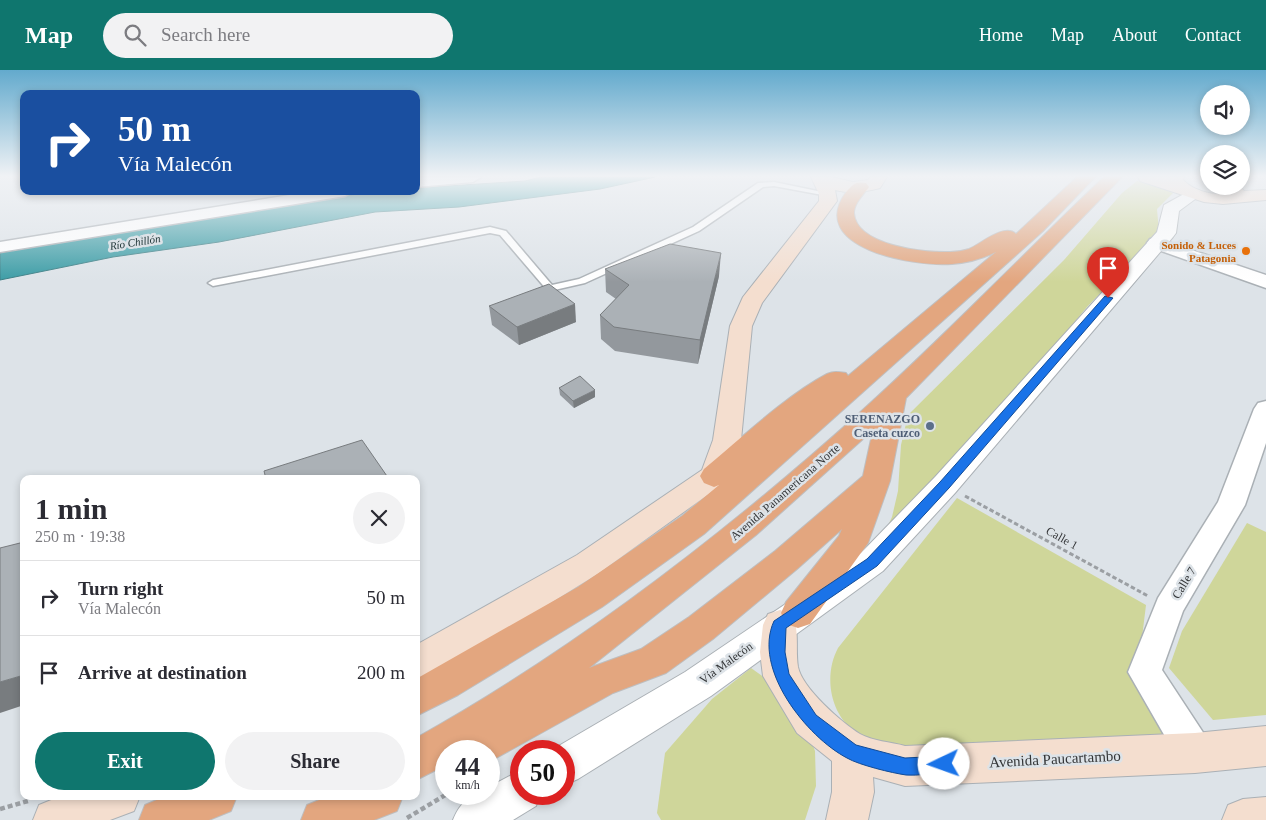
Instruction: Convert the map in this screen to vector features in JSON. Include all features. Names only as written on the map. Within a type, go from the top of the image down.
[{"type":"highway","points":[[846,212],[848,224],[868,241],[900,254],[934,259],[962,257],[980,252],[1016,232],[1036,227]]},
{"type":"highway","name":"Avenida Panamericana Norte","points":[[420,696],[590,597],[693,524],[1054,212]]},
{"type":"highway","name":"Avenida Panamericana Norte","points":[[420,758],[455,738],[587,650],[725,544],[789,490],[894,394],[1062,212]]},
{"type":"highway","points":[[714,476],[798,406],[926,321]]},
{"type":"highway","points":[[789,619],[852,543],[876,481],[894,394]]},
{"type":"highway","points":[[490,740],[600,681],[653,661],[709,622],[786,560],[876,481]]},
{"type":"highway","points":[[420,777],[435,770]]},
{"type":"highway","points":[[160,820],[207,800]]},
{"type":"highway","points":[[307,820],[343,800]]},
{"type":"highway","points":[[322,820],[374,800]]},
{"type":"main road","points":[[420,662],[471,634],[588,564],[714,476],[727,440],[741,326],[745,314],[756,295],[820,212]]},
{"type":"main road","name":"Avenida Paucartambo","points":[[789,619],[778,652],[781,676],[811,720],[852,752],[905,766],[1195,753],[1266,746]]},
{"type":"main road","points":[[847,820],[853,792],[852,752]]},
{"type":"main road","points":[[44,809],[96,800]]},
{"type":"main road","points":[[1243,820],[1266,818]]},
{"type":"street","points":[[0,247],[216,212]]},
{"type":"street","name":"Vía Malecón","points":[[575,758],[698,684],[872,562],[945,485],[1156,243],[1168,228],[1170,212]]},
{"type":"street","points":[[1156,243],[1266,282]]},
{"type":"street","name":"Calle 7","points":[[1195,753],[1145,672],[1170,607],[1231,505],[1266,409]]},
{"type":"street","points":[[474,820],[510,798]]},
{"type":"lane","points":[[213,283],[490,230],[503,232],[550,288],[582,281],[696,229],[721,212]]},
{"type":"path","name":"Calle 1","points":[[945,485],[1170,607]]},
{"type":"path","points":[[404,820],[435,801]]},
{"type":"path","points":[[0,810],[44,809]]},
{"type":"green space","points":[[1106,212],[1157,212],[1159,232],[1087,307],[985,429],[876,551],[892,517],[898,491],[901,445],[908,415],[1064,260]]},
{"type":"green space","points":[[957,498],[1146,605],[1138,670],[1184,746],[896,753],[863,737],[848,726],[835,706],[830,683],[833,659],[838,648]]},
{"type":"green space","points":[[1247,523],[1266,532],[1266,715],[1213,720],[1169,668],[1182,631]]},
{"type":"green space","points":[[751,668],[772,683],[800,712],[815,751],[816,786],[805,820],[661,820],[657,813],[665,753],[712,699]]},
{"type":"water","name":"Río Chillón","points":[[244,212],[375,212],[219,242],[113,257],[0,280],[0,253]]},
{"type":"building","points":[[670,244],[721,253],[700,340],[614,327],[600,315],[629,285],[605,269]]},
{"type":"building","points":[[549,284],[575,304],[517,327],[489,306]]},
{"type":"building","points":[[580,376],[595,390],[573,401],[559,388]]},
{"type":"building","points":[[362,440],[386,475],[265,475],[264,471]]},
{"type":"building","points":[[20,543],[20,676],[0,682],[0,548]]},
{"type":"place","name":"Sonido & Luces Patagonia","points":[[1246,251]]},
{"type":"place","name":"SERENAZGO Caseta cuzco","points":[[930,426]]},
{"type":"route","points":[[944,764],[905,766],[852,752],[811,720],[781,676],[778,652],[780,625],[872,562],[945,485],[1108,298]]}]
